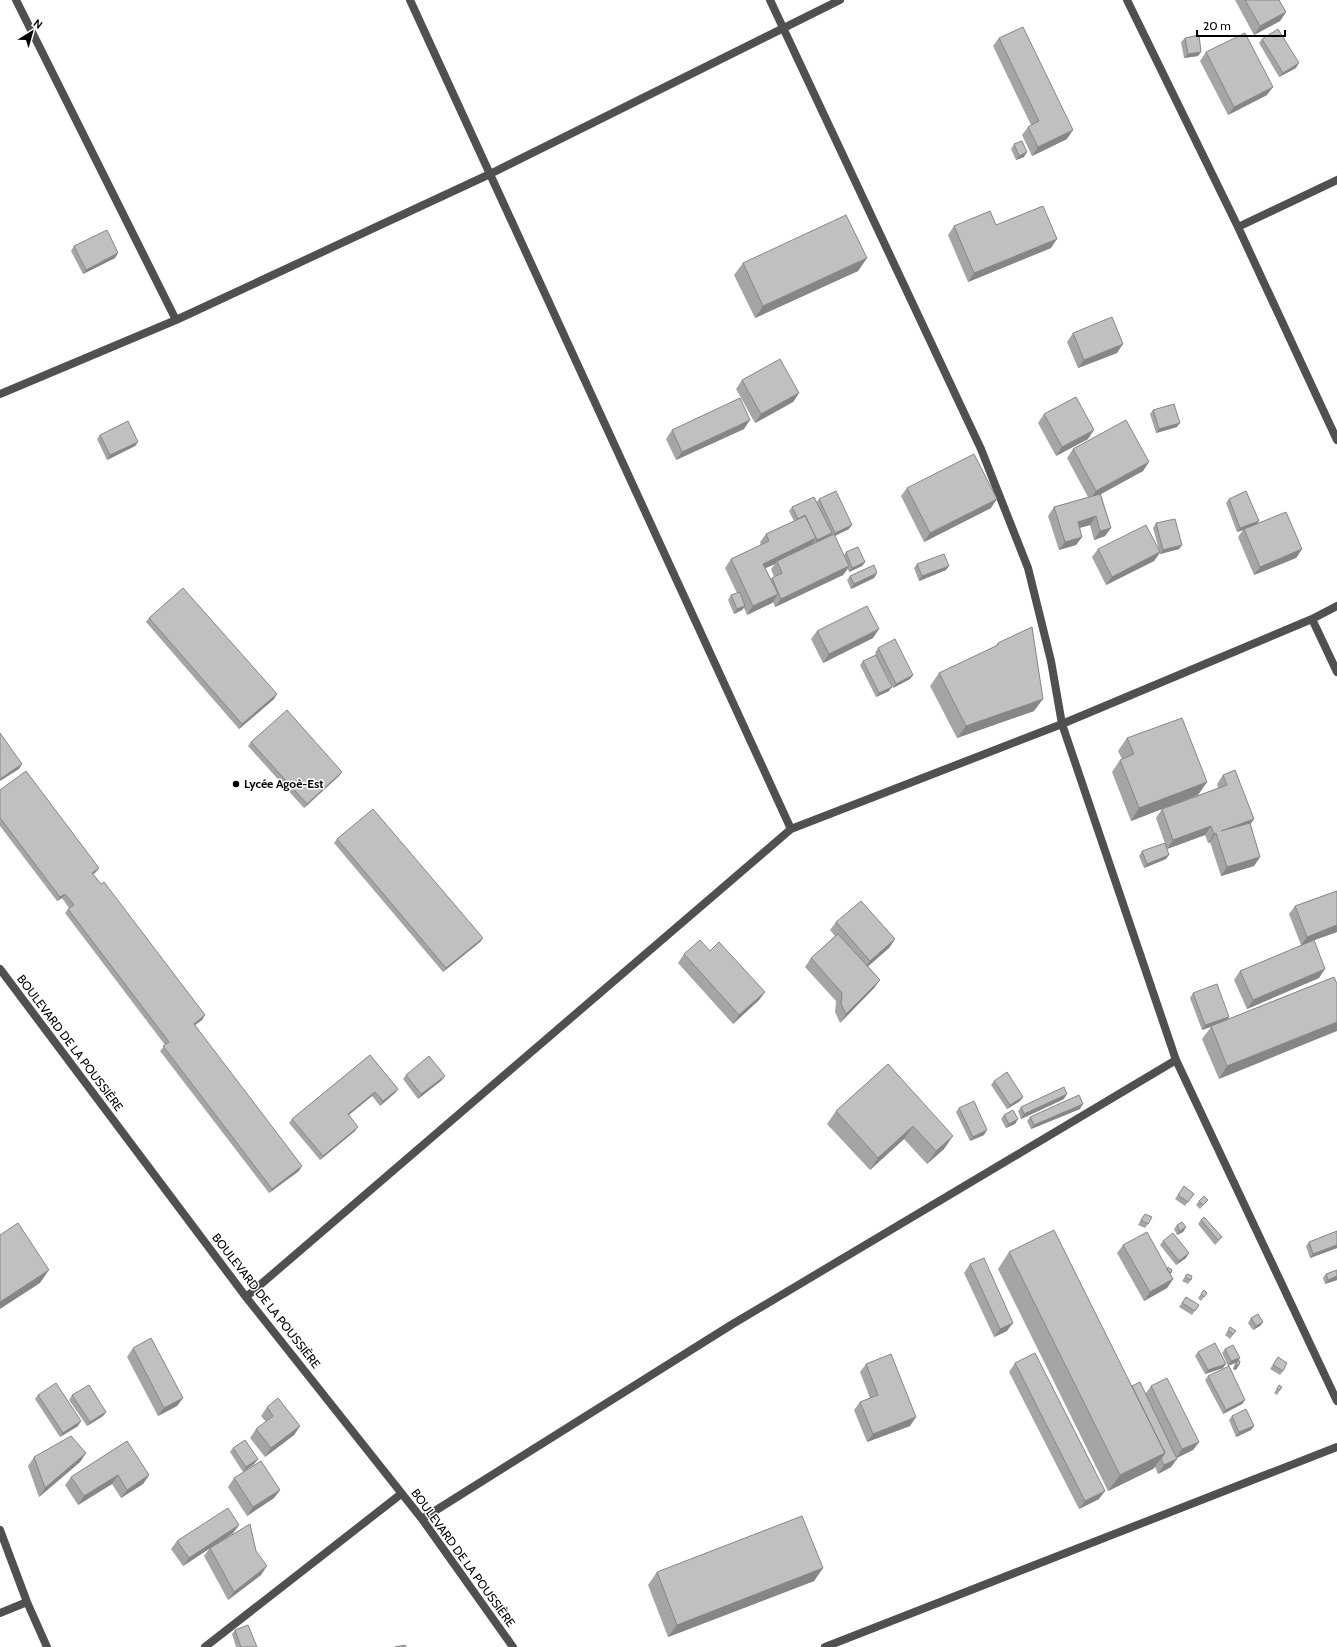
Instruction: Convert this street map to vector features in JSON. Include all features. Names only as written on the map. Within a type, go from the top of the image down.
[{"type":"street","points":[[16,0],[176,320]]},
{"type":"street","points":[[410,0],[791,828]]},
{"type":"street","points":[[770,0],[981,449],[1028,568],[1051,661],[1062,724],[1176,1060],[1337,1401]]},
{"type":"street","points":[[0,394],[176,320],[490,174],[840,0]]},
{"type":"street","points":[[1127,0],[1238,227],[1337,440]]},
{"type":"street","points":[[1238,227],[1337,180]]},
{"type":"street","points":[[246,1297],[791,828],[1062,724],[1312,619],[1337,606]]},
{"type":"street","points":[[1312,619],[1337,672]]},
{"type":"street","name":"BOULEVARD DE LA POUSSIÈRE","points":[[0,969],[246,1297],[400,1494],[422,1519],[513,1647]]},
{"type":"street","points":[[422,1519],[731,1325],[1176,1060]]},
{"type":"street","points":[[825,1647],[1337,1447]]},
{"type":"street","points":[[205,1647],[400,1494]]},
{"type":"street","points":[[0,1530],[27,1602],[47,1647]]},
{"type":"street","points":[[0,1613],[27,1602]]},
{"type":"building","points":[[1245,0],[1279,0],[1286,12],[1260,26]]},
{"type":"building","points":[[1023,27],[1073,130],[1038,147],[1028,127],[1039,121],[999,38]]},
{"type":"building","points":[[1278,29],[1299,63],[1283,73],[1262,39]]},
{"type":"building","points":[[1245,33],[1273,87],[1234,107],[1206,52]]},
{"type":"building","points":[[1199,35],[1201,52],[1188,54],[1185,38]]},
{"type":"building","points":[[1022,141],[1027,152],[1019,156],[1014,144]]},
{"type":"building","points":[[1043,206],[1057,239],[974,273],[954,226],[990,211],[996,225]]},
{"type":"building","points":[[846,215],[867,258],[763,306],[743,263]]},
{"type":"building","points":[[107,230],[118,253],[86,270],[74,246]]},
{"type":"building","points":[[1112,317],[1123,344],[1084,360],[1073,333]]},
{"type":"building","points":[[780,359],[799,393],[761,414],[742,380]]},
{"type":"building","points":[[1076,397],[1094,430],[1062,447],[1044,414]]},
{"type":"building","points":[[740,398],[750,420],[682,452],[672,430]]},
{"type":"building","points":[[1174,404],[1180,423],[1159,429],[1153,410]]},
{"type":"building","points":[[1126,420],[1149,462],[1096,491],[1073,449]]},
{"type":"building","points":[[128,421],[138,442],[110,455],[100,435]]},
{"type":"building","points":[[974,454],[997,499],[930,533],[907,488]]},
{"type":"building","points":[[836,491],[852,525],[835,533],[819,499]]},
{"type":"building","points":[[1246,491],[1259,521],[1240,528],[1229,499]]},
{"type":"building","points":[[1100,494],[1111,528],[1100,531],[1096,516],[1078,522],[1082,537],[1065,542],[1054,507]]},
{"type":"building","points":[[814,497],[832,533],[817,540],[805,515],[798,519],[792,507]]},
{"type":"building","points":[[1286,512],[1302,549],[1260,567],[1244,529]]},
{"type":"building","points":[[805,516],[816,538],[763,564],[778,594],[753,606],[731,559],[769,541],[766,534]]},
{"type":"building","points":[[1175,519],[1182,545],[1163,550],[1156,523]]},
{"type":"building","points":[[1146,525],[1160,552],[1112,577],[1098,549]]},
{"type":"building","points":[[834,534],[849,566],[781,599],[772,578],[782,573],[777,561]]},
{"type":"building","points":[[858,547],[865,562],[852,568],[846,552]]},
{"type":"building","points":[[944,554],[949,566],[922,576],[917,564]]},
{"type":"building","points":[[874,565],[877,573],[854,584],[850,576]]},
{"type":"building","points":[[183,588],[277,694],[242,724],[149,618]]},
{"type":"building","points":[[740,592],[745,606],[737,609],[731,595]]},
{"type":"building","points":[[867,606],[879,629],[829,654],[817,631]]},
{"type":"building","points":[[1032,627],[1043,699],[966,726],[939,673]]},
{"type":"building","points":[[895,639],[913,675],[896,684],[878,648]]},
{"type":"building","points":[[876,655],[892,687],[879,693],[863,661]]},
{"type":"building","points":[[287,710],[342,772],[307,804],[251,742]]},
{"type":"building","points":[[1182,718],[1207,782],[1139,808],[1120,760],[1134,754],[1127,738]]},
{"type":"building","points":[[0,733],[22,764],[0,779]]},
{"type":"building","points":[[1235,770],[1254,819],[1221,831],[1250,823],[1260,857],[1227,867],[1216,833],[1214,834],[1211,826],[1173,840],[1162,809],[1227,785],[1223,775]]},
{"type":"building","points":[[26,771],[99,868],[92,873],[101,884],[104,882],[205,1015],[194,1024],[302,1166],[272,1189],[163,1046],[169,1042],[68,909],[74,905],[65,894],[60,897],[0,818],[0,790]]},
{"type":"building","points":[[373,809],[483,938],[446,968],[337,839]]},
{"type":"building","points":[[1165,843],[1169,855],[1147,864],[1142,851]]},
{"type":"building","points":[[1337,891],[1337,925],[1307,937],[1295,906]]},
{"type":"building","points":[[861,901],[895,939],[870,961],[836,922]]},
{"type":"building","points":[[838,934],[880,980],[846,1014],[841,1004],[842,993],[811,958]]},
{"type":"building","points":[[700,940],[710,951],[719,942],[765,992],[739,1015],[684,954]]},
{"type":"building","points":[[1314,940],[1325,969],[1253,1000],[1240,971]]},
{"type":"building","points":[[1334,977],[1337,984],[1337,1022],[1227,1066],[1211,1026]]},
{"type":"building","points":[[1217,984],[1229,1017],[1205,1025],[1193,993]]},
{"type":"building","points":[[370,1055],[398,1089],[383,1101],[375,1092],[348,1114],[358,1127],[323,1156],[292,1119]]},
{"type":"building","points":[[429,1056],[445,1076],[421,1094],[406,1075]]},
{"type":"building","points":[[888,1064],[953,1136],[936,1151],[913,1126],[878,1158],[836,1111]]},
{"type":"building","points":[[1007,1072],[1023,1097],[1010,1105],[994,1081]]},
{"type":"building","points":[[1064,1087],[1067,1094],[1024,1114],[1021,1107]]},
{"type":"building","points":[[1079,1095],[1083,1104],[1034,1125],[1030,1117]]},
{"type":"building","points":[[974,1101],[987,1130],[973,1137],[959,1108]]},
{"type":"building","points":[[1013,1110],[1018,1119],[1009,1124],[1004,1115]]},
{"type":"building","points":[[1184,1186],[1194,1194],[1188,1202],[1178,1195]]},
{"type":"building","points":[[1204,1196],[1208,1200],[1203,1205],[1199,1201]]},
{"type":"building","points":[[1145,1214],[1152,1217],[1148,1224],[1141,1220]]},
{"type":"building","points":[[1204,1217],[1222,1237],[1218,1240],[1201,1220]]},
{"type":"building","points":[[1182,1222],[1186,1227],[1180,1231],[1177,1225]]},
{"type":"building","points":[[18,1223],[49,1270],[0,1302],[0,1235]]},
{"type":"building","points":[[1054,1230],[1165,1453],[1120,1475],[1009,1252]]},
{"type":"building","points":[[1337,1231],[1337,1245],[1313,1254],[1309,1242]]},
{"type":"building","points":[[1147,1232],[1173,1279],[1150,1292],[1123,1245]]},
{"type":"building","points":[[1173,1233],[1189,1253],[1179,1261],[1163,1241]]},
{"type":"building","points":[[984,1258],[1013,1323],[1000,1329],[970,1264]]},
{"type":"building","points":[[1168,1267],[1172,1270],[1171,1273],[1167,1270]]},
{"type":"building","points":[[1337,1270],[1337,1276],[1328,1280],[1326,1274]]},
{"type":"building","points":[[1187,1274],[1192,1276],[1191,1280],[1185,1277]]},
{"type":"building","points":[[1204,1290],[1207,1293],[1204,1297],[1201,1294]]},
{"type":"building","points":[[1186,1297],[1199,1305],[1195,1311],[1182,1303]]},
{"type":"building","points":[[1258,1314],[1263,1322],[1256,1326],[1251,1318]]},
{"type":"building","points":[[1230,1327],[1236,1331],[1233,1334],[1228,1330]]},
{"type":"building","points":[[151,1338],[183,1398],[164,1408],[133,1348]]},
{"type":"building","points":[[1215,1343],[1226,1364],[1208,1370],[1198,1352]]},
{"type":"building","points":[[1233,1345],[1240,1358],[1231,1361],[1225,1349]]},
{"type":"building","points":[[1035,1353],[1105,1491],[1085,1501],[1015,1363]]},
{"type":"building","points":[[891,1354],[916,1417],[873,1434],[860,1402],[878,1395],[866,1364]]},
{"type":"building","points":[[1278,1357],[1287,1363],[1283,1371],[1273,1365]]},
{"type":"building","points":[[1237,1361],[1240,1361],[1239,1365],[1236,1365]]},
{"type":"building","points":[[1229,1366],[1245,1400],[1226,1410],[1208,1376]]},
{"type":"building","points":[[1167,1378],[1199,1442],[1182,1449],[1151,1386]]},
{"type":"building","points":[[1140,1382],[1177,1459],[1164,1465],[1161,1459],[1165,1453],[1132,1386]]},
{"type":"building","points":[[56,1383],[81,1421],[63,1433],[38,1395]]},
{"type":"building","points":[[89,1385],[106,1412],[90,1422],[72,1395]]},
{"type":"building","points":[[1279,1385],[1282,1387],[1280,1390],[1277,1389]]},
{"type":"building","points":[[278,1398],[300,1426],[271,1448],[256,1429],[273,1416],[267,1407]]},
{"type":"building","points":[[1246,1409],[1254,1426],[1239,1432],[1232,1416]]},
{"type":"building","points":[[71,1436],[86,1453],[45,1488],[34,1457]]},
{"type":"building","points":[[245,1440],[258,1459],[246,1467],[233,1448]]},
{"type":"building","points":[[127,1441],[149,1475],[127,1490],[118,1475],[84,1496],[71,1477]]},
{"type":"building","points":[[261,1461],[280,1490],[253,1507],[234,1478]]},
{"type":"building","points":[[228,1508],[239,1525],[189,1558],[177,1541]]},
{"type":"building","points":[[802,1516],[823,1568],[677,1625],[657,1572]]},
{"type":"building","points":[[250,1524],[256,1551],[267,1566],[234,1592],[210,1548]]},
{"type":"building","points":[[248,1625],[257,1647],[241,1647],[235,1630]]},
{"type":"building","points":[[405,1645],[406,1647],[395,1647]]},
{"type":"place","name":"Lycée Agoè-Est","points":[[236,784]]}]
